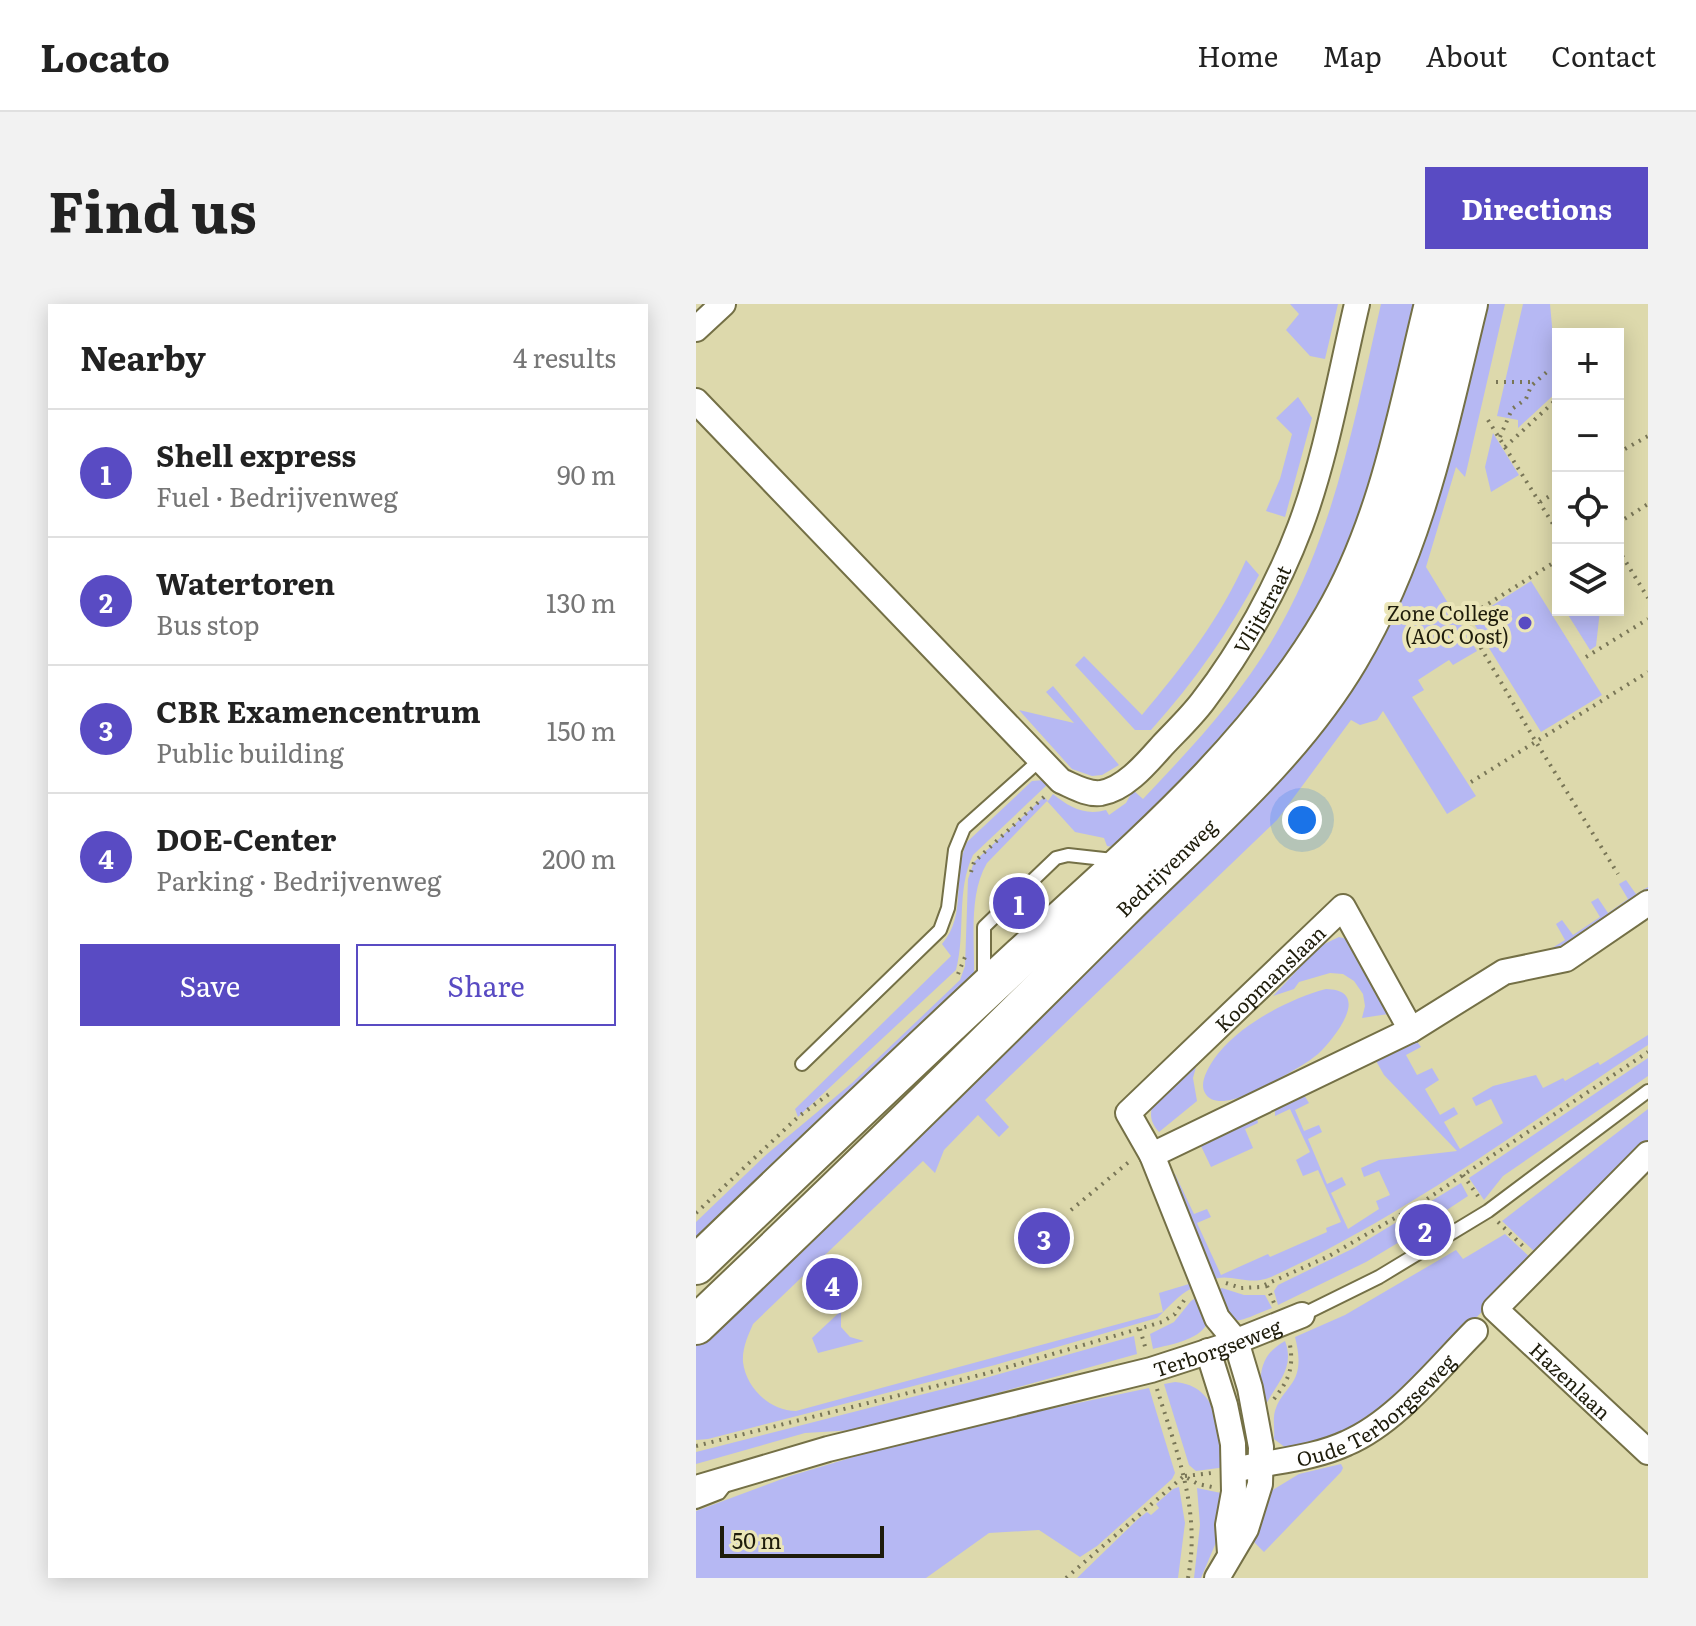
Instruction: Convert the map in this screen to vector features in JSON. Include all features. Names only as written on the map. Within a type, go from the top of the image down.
[{"type":"main road","name":"Bedrijvenweg","points":[[696,1265],[968,986],[1128,857],[1195,795],[1279,701],[1334,616],[1378,522],[1434,304]]},
{"type":"main road","name":"Bedrijvenweg","points":[[696,1325],[998,1033],[1284,748],[1348,660],[1389,582],[1423,490],[1468,304]]},
{"type":"street","points":[[696,329],[723,304]]},
{"type":"street","name":"Vlijtstraat","points":[[696,401],[1061,781],[1099,794],[1119,787],[1202,703],[1269,596],[1312,493],[1357,304]]},
{"type":"street","points":[[1149,1151],[1411,1030],[1504,972],[1566,959],[1648,903]]},
{"type":"street","name":"Koopmanslaan","points":[[1236,1341],[1217,1318],[1149,1151],[1128,1113],[1343,907],[1411,1030]]},
{"type":"street","name":"Hazenlaan","points":[[1648,1154],[1495,1309],[1648,1452]]},
{"type":"street","name":"Terborgseweg","points":[[696,1488],[828,1449],[1151,1370],[1302,1315]]},
{"type":"street","points":[[1208,1351],[1216,1334],[1217,1318]]},
{"type":"street","name":"Oude Terborgseweg","points":[[1234,1481],[1261,1455],[1345,1445],[1369,1433],[1475,1331]]},
{"type":"street","name":"Oude Terborgseweg","points":[[1217,1578],[1246,1529],[1260,1484],[1261,1455],[1250,1388],[1236,1341]]},
{"type":"street","name":"Oude Terborgseweg","points":[[1208,1351],[1233,1444],[1234,1481],[1228,1525],[1230,1553]]},
{"type":"lane","points":[[802,1064],[940,930],[948,908],[955,850],[964,828],[1040,760]]},
{"type":"lane","name":"Terborgseweg","points":[[1302,1315],[1379,1277],[1488,1211],[1648,1091]]},
{"type":"lane","name":"Terborgseweg","points":[[696,1502],[719,1493],[731,1478]]},
{"type":"path","points":[[1499,438],[1512,409],[1526,399],[1527,391],[1548,371]]},
{"type":"path","points":[[1496,382],[1536,382]]},
{"type":"path","points":[[1505,447],[1556,400]]},
{"type":"path","points":[[1488,420],[1552,522]]},
{"type":"path","points":[[1624,450],[1648,436]]},
{"type":"path","points":[[1540,502],[1552,495]]},
{"type":"path","points":[[1624,519],[1648,504]]},
{"type":"path","points":[[1624,559],[1648,598]]},
{"type":"path","points":[[1552,564],[1464,619],[1618,874]]},
{"type":"path","points":[[1586,657],[1648,619]]},
{"type":"path","points":[[1471,782],[1648,672]]},
{"type":"path","points":[[968,879],[974,862],[1061,781]]},
{"type":"path","points":[[966,955],[959,974],[968,986]]},
{"type":"path","points":[[696,1213],[798,1117],[829,1094]]},
{"type":"path","points":[[1071,1210],[1149,1151]]},
{"type":"path","points":[[1266,1285],[1275,1305]]},
{"type":"path","points":[[1140,1329],[1184,1476],[1193,1522],[1188,1578]]},
{"type":"path","points":[[1261,1455],[1267,1414],[1288,1381],[1292,1356],[1288,1338]]},
{"type":"path","points":[[1184,1476],[1198,1484],[1234,1481]]},
{"type":"path","points":[[1066,1578],[1184,1476]]},
{"type":"shaded area","points":[[1290,304],[1338,304],[1325,359],[1310,356],[1286,330],[1299,314]]},
{"type":"shaded area","points":[[1381,304],[1421,304],[1380,473],[1306,640],[1175,795],[1113,847],[1107,846],[1104,838],[1075,832],[1047,801],[987,863],[981,876],[975,904],[974,977],[696,1237],[696,1222],[767,1154],[852,1083],[960,980],[965,966],[968,879],[974,862],[1044,797],[1048,801],[1053,794],[1078,809],[1091,812],[1106,810],[1109,815],[1126,803],[1133,790],[1143,799],[1236,694],[1282,623],[1317,547],[1353,427]]},
{"type":"shaded area","points":[[1480,304],[1505,304],[1465,477],[1456,467],[1426,567],[1477,651],[1453,665],[1449,660],[1418,680],[1424,690],[1412,697],[1476,796],[1447,814],[1383,711],[1377,720],[1360,725],[1351,720],[1277,820],[985,1100],[1009,1127],[999,1137],[978,1115],[944,1150],[935,1173],[923,1161],[753,1324],[744,1347],[743,1362],[749,1381],[761,1396],[777,1407],[796,1411],[1163,1312],[1159,1293],[1189,1284],[1192,1288],[1157,1318],[995,1365],[696,1440],[696,1341],[1266,783]]},
{"type":"shaded area","points":[[1523,304],[1550,304],[1552,397],[1518,428],[1518,420],[1497,416]]},
{"type":"shaded area","points":[[1298,397],[1312,418],[1285,517],[1266,511],[1280,479],[1292,434],[1276,418]]},
{"type":"shaded area","points":[[1493,433],[1519,475],[1491,492],[1485,467]]},
{"type":"shaded area","points":[[1246,560],[1259,575],[1223,636],[1151,730],[1135,730],[1075,665],[1084,656],[1142,715],[1200,641],[1225,602]]},
{"type":"shaded area","points":[[1531,581],[1602,695],[1541,732],[1471,619]]},
{"type":"shaded area","points":[[1569,616],[1599,616],[1596,646],[1590,650]]},
{"type":"shaded area","points":[[1053,686],[1119,765],[1102,775],[1092,776],[1072,769],[1019,710],[1074,723],[1046,692]]},
{"type":"shaded area","points":[[1044,780],[1048,784],[973,855],[965,883],[956,970],[798,1117],[795,1109],[951,956],[942,944],[955,920],[962,855],[967,842],[1032,781]]},
{"type":"shaded area","points":[[1626,880],[1636,894],[1648,887],[1648,893],[1555,954],[1536,958],[1565,940],[1556,924],[1562,920],[1573,935],[1600,917],[1591,902],[1598,898],[1608,913],[1628,899],[1619,884]]},
{"type":"shaded area","points":[[1339,937],[1347,939],[1395,1013],[1362,1018],[1365,1006],[1363,994],[1354,981],[1343,974],[1330,973],[1299,982],[1294,989],[1273,996],[1320,946]]},
{"type":"shaded area","points":[[1326,989],[1340,991],[1347,997],[1349,1006],[1340,1027],[1318,1054],[1242,1097],[1220,1101],[1211,1099],[1205,1093],[1204,1080],[1209,1067],[1236,1036],[1264,1015]]},
{"type":"shaded area","points":[[1648,1035],[1648,1045],[1464,1168],[1321,1253],[1262,1280],[1212,1280],[1170,1177],[1175,1174],[1194,1214],[1207,1209],[1211,1217],[1197,1223],[1221,1275],[1327,1232],[1326,1228],[1341,1222],[1318,1170],[1303,1176],[1296,1160],[1310,1152],[1290,1109],[1275,1116],[1275,1109],[1304,1095],[1309,1103],[1295,1110],[1304,1131],[1319,1125],[1322,1132],[1308,1139],[1327,1184],[1342,1177],[1346,1185],[1331,1193],[1348,1229],[1379,1209],[1376,1201],[1390,1195],[1379,1171],[1364,1177],[1361,1168],[1379,1160],[1457,1151],[1384,1075],[1375,1059],[1416,1040],[1421,1047],[1406,1055],[1417,1075],[1432,1068],[1439,1080],[1425,1089],[1440,1115],[1454,1107],[1458,1114],[1444,1122],[1460,1149],[1503,1123],[1491,1099],[1476,1106],[1472,1098],[1493,1086],[1536,1075],[1543,1088],[1563,1078],[1565,1081],[1598,1062],[1600,1065]]},
{"type":"shaded area","points":[[1648,1058],[1648,1076],[1503,1176],[1484,1200],[1469,1178]]},
{"type":"shaded area","points":[[1193,1065],[1196,1067],[1193,1078],[1197,1101],[1159,1132],[1151,1113],[1154,1104],[1167,1087]]},
{"type":"shaded area","points":[[1648,1109],[1648,1142],[1538,1255],[1502,1221]]},
{"type":"shaded area","points":[[1257,1118],[1258,1123],[1245,1129],[1253,1148],[1211,1167],[1201,1146],[1203,1141]]},
{"type":"shaded area","points":[[1461,1183],[1468,1196],[1421,1229],[1366,1262],[1278,1305],[1274,1291],[1278,1285],[1354,1248]]},
{"type":"shaded area","points":[[1505,1234],[1533,1260],[1383,1412],[1361,1428],[1290,1451],[1274,1439],[1275,1412],[1298,1369],[1295,1337],[1345,1315],[1456,1250],[1463,1259]]},
{"type":"shaded area","points":[[1222,1288],[1244,1295],[1265,1295],[1272,1308],[1242,1320],[1231,1318],[1216,1290]]},
{"type":"shaded area","points":[[1197,1297],[1207,1324],[1203,1330],[1183,1341],[1153,1349],[1150,1334],[1174,1322]]},
{"type":"shaded area","points":[[845,1307],[841,1313],[841,1327],[850,1337],[864,1341],[818,1353],[812,1338]]},
{"type":"shaded area","points":[[1134,1336],[1137,1354],[882,1425],[805,1433],[696,1464],[696,1452],[971,1382]]},
{"type":"shaded area","points":[[1285,1341],[1288,1351],[1286,1369],[1264,1409],[1261,1379],[1264,1362]]},
{"type":"shaded area","points":[[1175,1382],[1190,1385],[1209,1401],[1219,1426],[1226,1467],[1196,1471],[1189,1465],[1164,1384]]},
{"type":"shaded area","points":[[1149,1388],[1175,1473],[1097,1546],[1080,1557],[1039,1530],[989,1533],[926,1578],[696,1578],[696,1511],[790,1476],[860,1455],[1026,1414]]},
{"type":"shaded area","points":[[1341,1464],[1341,1472],[1264,1552],[1254,1542],[1271,1491],[1299,1474]]},
{"type":"shaded area","points":[[1179,1487],[1185,1523],[1178,1578],[1077,1578],[1138,1519],[1147,1512],[1151,1515],[1159,1508],[1156,1504]]},
{"type":"shaded area","points":[[1197,1488],[1226,1494],[1217,1540],[1201,1578],[1194,1578],[1200,1525]]},
{"type":"place","name":"Zone College (AOC Oost)","points":[[1525,623]]},
{"type":"place","name":"Shell express","points":[[1019,903]]},
{"type":"place","name":"Watertoren","points":[[1425,1230]]},
{"type":"place","name":"CBR Examencentrum","points":[[1044,1238]]},
{"type":"place","name":"DOE-Center","points":[[832,1284]]}]
